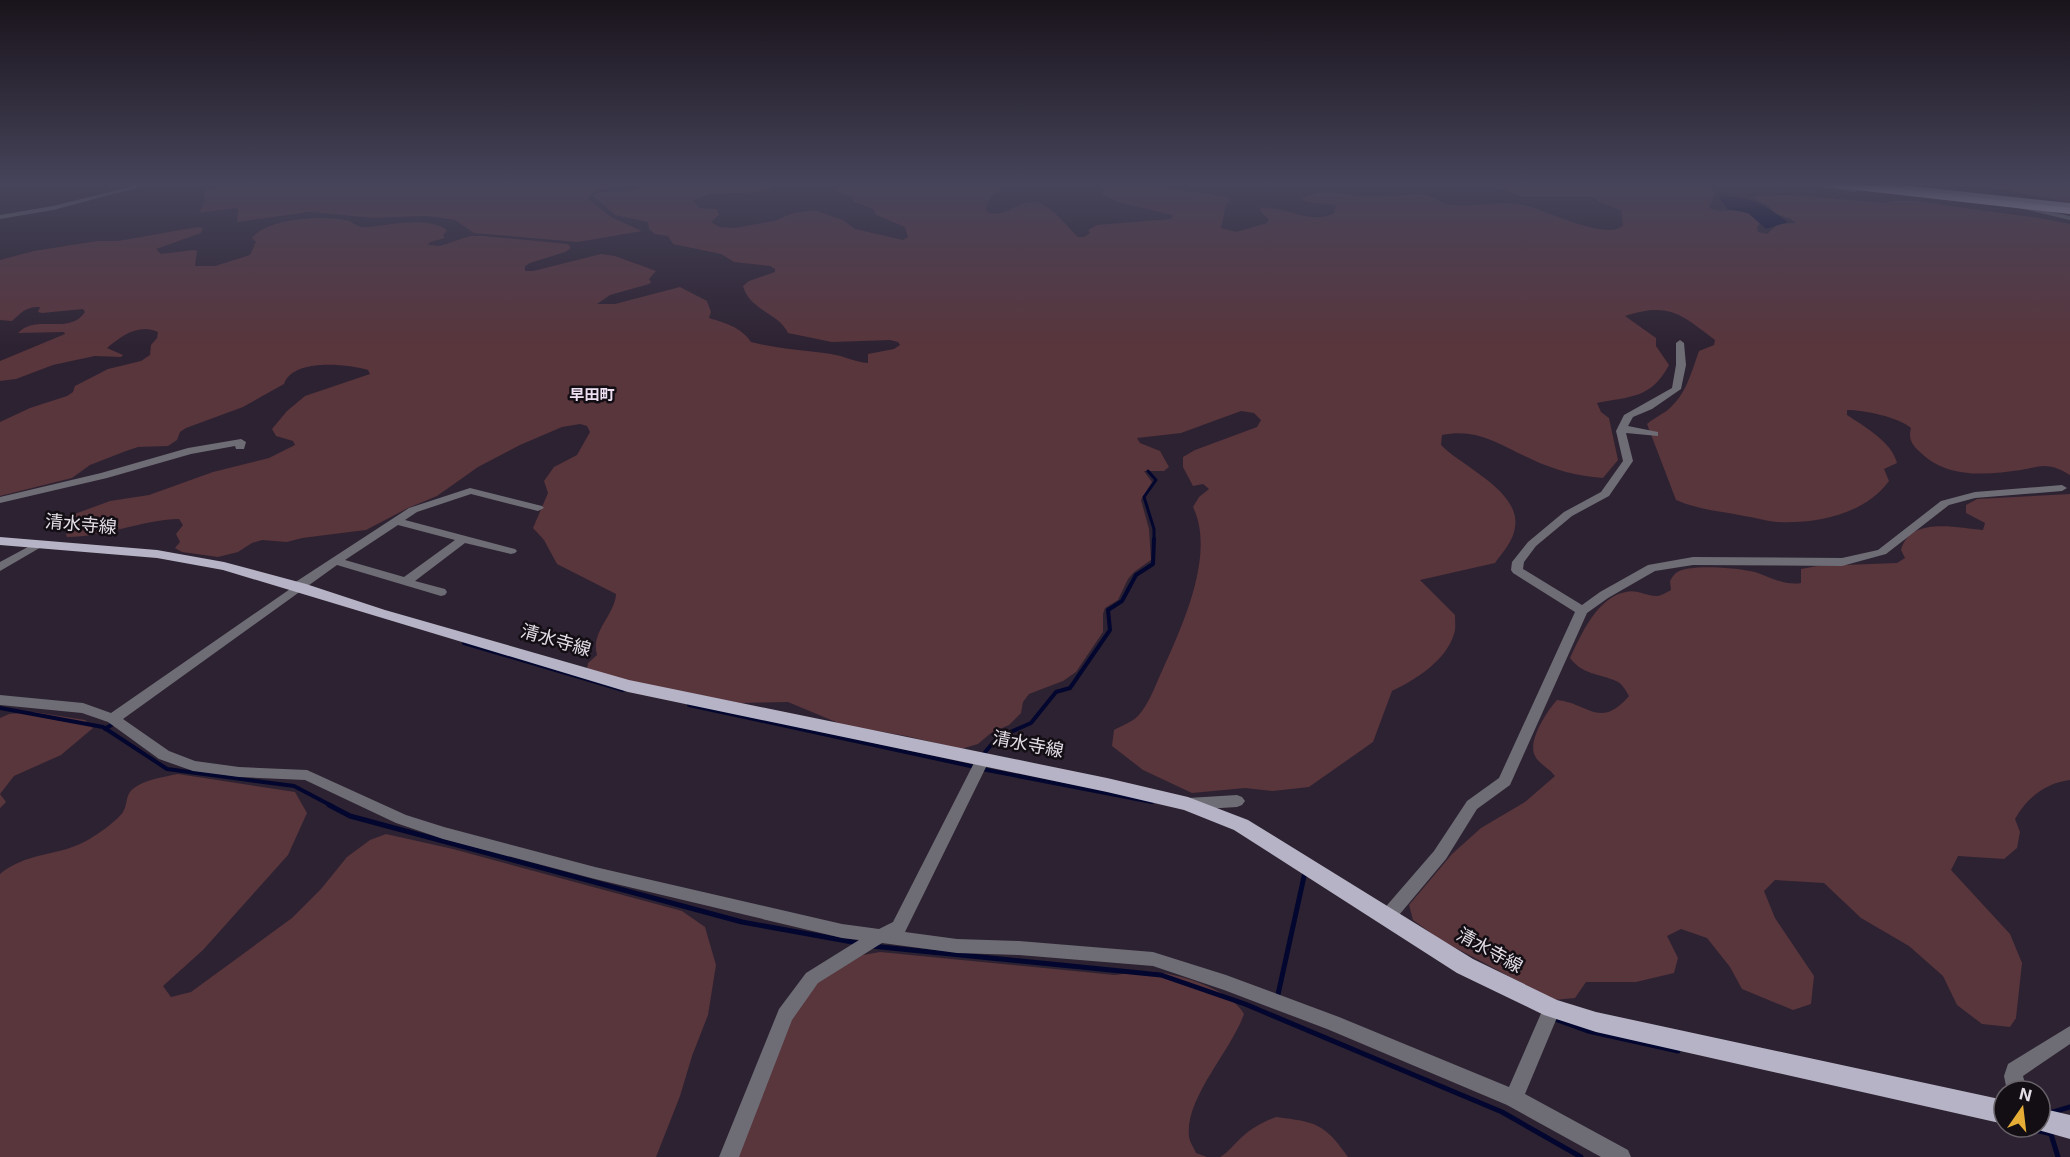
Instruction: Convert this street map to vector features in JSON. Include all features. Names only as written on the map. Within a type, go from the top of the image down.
[{"type":"main road","name":"清水寺線","points":[[0,541],[193,559],[300,587],[628,686],[1188,804],[1241,825],[1466,966],[1552,1008],[1608,1025],[1992,1109]]},
{"type":"main road","points":[[2052,1123],[2070,1127]]},
{"type":"street","points":[[1582,611],[1526,578],[1517,570],[1518,562],[1533,544],[1568,514],[1605,494],[1628,461],[1621,431],[1629,416],[1647,410],[1676,388],[1681,365],[1680,343]]},
{"type":"street","points":[[1621,431],[1630,429],[1654,434]]},
{"type":"street","points":[[0,500],[49,486],[103,476],[213,440],[242,441]]},
{"type":"street","points":[[1388,916],[1440,855],[1472,805],[1505,781],[1582,611],[1604,595],[1652,568],[1693,561],[1842,562],[1882,552],[1945,503],[1975,495],[2062,488]]},
{"type":"street","points":[[113,719],[335,561],[413,510],[470,491],[538,508]]},
{"type":"street","points":[[396,521],[511,551]]},
{"type":"street","points":[[406,582],[464,539]]},
{"type":"street","points":[[0,567],[39,544]]},
{"type":"street","points":[[335,561],[441,592]]},
{"type":"street","points":[[0,700],[83,708],[113,719],[164,755],[193,766],[239,772],[307,775],[401,819],[443,833],[606,876],[842,931],[957,946],[1153,959],[1226,983],[1333,1023],[1514,1098],[1621,1157]]},
{"type":"street","points":[[729,1157],[785,1015],[812,978],[880,936],[899,927],[983,759]]},
{"type":"street","points":[[1188,804],[1237,801]]},
{"type":"street","points":[[1514,1098],[1552,1008]]},
{"type":"street","points":[[2014,1079],[2015,1070],[2070,1034]]},
{"type":"shaded area","points":[[184,239],[156,249],[161,254],[194,250],[197,251],[195,266],[215,266],[250,255],[256,242],[253,239],[441,239],[430,242],[428,245],[440,246],[461,239],[515,239],[568,244],[571,248],[565,252],[530,263],[525,266],[525,271],[601,254],[615,256],[656,271],[649,279],[651,282],[649,284],[610,295],[597,304],[615,304],[680,287],[707,301],[711,312],[709,318],[738,329],[751,342],[831,354],[868,363],[868,354],[894,349],[900,345],[890,340],[832,342],[788,333],[778,320],[752,301],[743,286],[749,281],[775,272],[775,269],[770,266],[734,262],[721,254],[673,244],[670,239],[2070,239],[2070,475],[2044,466],[1981,474],[1955,471],[1931,461],[1917,449],[1910,439],[1911,428],[1905,424],[1880,415],[1847,410],[1847,415],[1890,448],[1897,463],[1884,469],[1889,481],[1879,493],[1853,509],[1823,519],[1776,522],[1701,508],[1676,500],[1647,424],[1677,401],[1699,351],[1714,345],[1715,340],[1674,313],[1653,310],[1625,316],[1656,338],[1656,346],[1669,365],[1655,384],[1647,390],[1630,397],[1597,403],[1601,412],[1609,418],[1618,460],[1603,478],[1557,469],[1478,436],[1455,433],[1442,435],[1441,445],[1488,480],[1509,502],[1514,514],[1514,532],[1495,563],[1420,580],[1455,615],[1455,632],[1450,644],[1437,661],[1420,675],[1392,691],[1373,742],[1309,787],[1273,791],[1245,788],[1192,793],[1143,770],[1112,746],[1114,730],[1136,718],[1149,700],[1179,633],[1194,590],[1201,546],[1199,526],[1193,507],[1199,497],[1209,489],[1203,484],[1193,486],[1183,467],[1183,457],[1195,450],[1257,427],[1261,420],[1254,413],[1241,411],[1181,433],[1137,438],[1140,443],[1160,451],[1169,467],[1164,471],[1144,471],[1152,482],[1141,500],[1149,529],[1151,560],[1134,572],[1118,600],[1105,608],[1103,632],[1076,672],[1063,681],[1029,694],[1023,702],[1021,713],[1009,725],[991,733],[978,744],[961,749],[843,725],[788,702],[740,703],[619,679],[587,668],[588,663],[597,655],[597,639],[615,602],[616,594],[557,564],[544,540],[533,528],[548,493],[544,481],[554,467],[577,455],[590,432],[587,426],[580,424],[562,427],[520,445],[478,467],[437,496],[366,530],[287,542],[262,540],[238,552],[218,557],[182,552],[175,548],[180,542],[176,534],[183,525],[179,519],[67,537],[66,534],[73,527],[50,523],[110,501],[149,495],[213,472],[269,458],[295,445],[293,441],[276,436],[272,429],[287,411],[305,396],[370,374],[368,370],[359,368],[322,365],[298,370],[289,376],[284,384],[243,407],[186,428],[180,432],[177,440],[168,446],[138,447],[90,465],[72,478],[0,496],[0,422],[30,408],[67,396],[73,392],[75,386],[108,369],[141,361],[150,355],[151,345],[157,338],[158,332],[137,330],[124,335],[107,348],[123,355],[121,357],[95,356],[53,365],[16,379],[0,381],[0,361],[65,334],[64,332],[18,333],[25,327],[70,323],[85,312],[83,309],[42,313],[38,312],[40,307],[35,307],[24,311],[12,321],[0,320],[0,260],[34,251],[97,241]]},
{"type":"shaded area","points":[[543,239],[595,239],[578,242]]},
{"type":"shaded area","points":[[2070,494],[2070,780],[2045,788],[2025,804],[2015,819],[2020,832],[2017,848],[2004,859],[1958,856],[1951,870],[2010,934],[2022,963],[2016,1018],[2010,1027],[1982,1024],[1957,1005],[1943,976],[1909,946],[1861,918],[1824,883],[1775,880],[1764,891],[1775,918],[1814,976],[1811,1004],[1793,1010],[1742,989],[1730,967],[1707,938],[1681,929],[1667,936],[1678,958],[1674,973],[1636,982],[1586,982],[1575,998],[1554,1000],[1439,939],[1413,920],[1409,905],[1452,854],[1481,828],[1525,802],[1555,776],[1537,759],[1533,750],[1539,726],[1557,700],[1602,713],[1619,706],[1629,696],[1618,682],[1580,668],[1570,658],[1591,618],[1598,609],[1616,595],[1630,591],[1654,596],[1661,595],[1671,590],[1670,581],[1675,574],[1691,568],[1714,567],[1748,570],[1795,584],[1801,583],[1801,569],[1817,566],[1897,563],[1905,558],[1901,550],[1906,539],[1914,532],[1924,528],[1948,526],[1983,530],[1985,523],[1966,513],[1966,505],[1977,499]]},
{"type":"shaded area","points":[[34,712],[85,720],[93,728],[61,755],[14,776],[0,794],[0,718],[9,714]]},
{"type":"shaded area","points":[[178,774],[295,792],[307,813],[288,855],[203,950],[163,986],[171,997],[191,992],[292,918],[321,889],[347,857],[370,840],[386,834],[453,849],[682,911],[705,927],[716,965],[708,1015],[656,1157],[0,1157],[0,874],[30,858],[87,841],[120,816],[125,809],[129,793],[134,788],[150,780]]},
{"type":"shaded area","points":[[0,794],[6,802],[0,808]]},
{"type":"shaded area","points":[[880,952],[1115,975],[1143,971],[1155,972],[1199,983],[1226,996],[1244,1014],[1201,1090],[1190,1121],[1189,1136],[1192,1145],[1196,1153],[1207,1157],[734,1157],[787,1021],[815,980],[863,955]]},
{"type":"shaded area","points":[[1276,1117],[1318,1126],[1332,1137],[1348,1157],[1220,1157],[1250,1131]]},
{"type":"waterway","points":[[1148,471],[1156,480],[1144,497],[1154,529],[1154,539]]},
{"type":"waterway","points":[[981,757],[997,738],[1031,723],[1056,692],[1070,688],[1110,630],[1108,610],[1122,601],[1136,575],[1153,564],[1154,539]]},
{"type":"waterway","points":[[464,643],[623,690]]},
{"type":"waterway","points":[[689,705],[975,767]]},
{"type":"waterway","points":[[0,708],[106,729]]},
{"type":"waterway","points":[[106,729],[116,722]]},
{"type":"waterway","points":[[106,729],[167,769],[294,786],[332,806]]},
{"type":"waterway","points":[[982,769],[1152,802]]},
{"type":"waterway","points":[[329,805],[350,816],[742,922],[858,943]]},
{"type":"waterway","points":[[1277,999],[1305,872]]},
{"type":"waterway","points":[[871,946],[1161,975],[1245,1004],[1502,1112],[1581,1157]]},
{"type":"waterway","points":[[1552,1018],[1588,1031],[1678,1051]]},
{"type":"waterway","points":[[2052,1112],[2070,1107]]},
{"type":"waterway","points":[[2052,1138],[2058,1157]]},
{"type":"district","name":"早田町","points":[[592,394]]}]
